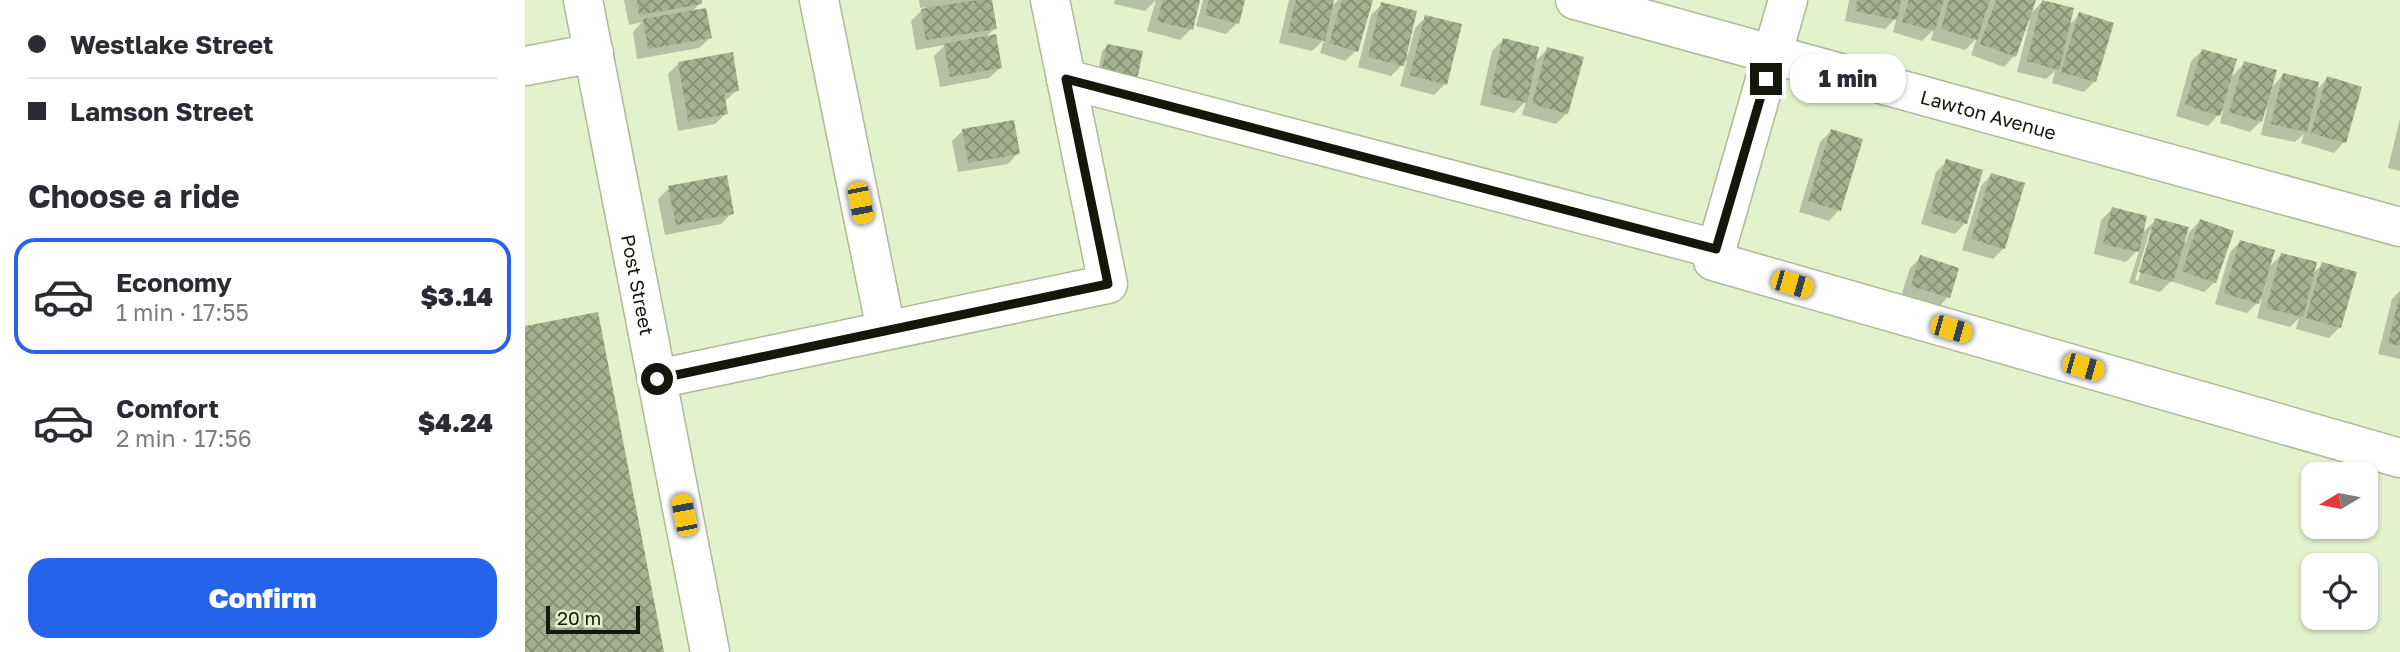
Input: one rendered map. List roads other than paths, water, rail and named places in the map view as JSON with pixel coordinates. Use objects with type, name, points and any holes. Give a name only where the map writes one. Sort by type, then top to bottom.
[{"type":"street","name":"Post Street","points":[[583,0],[710,652]]},
{"type":"street","points":[[819,0],[886,330]]},
{"type":"street","points":[[657,379],[1108,284],[1049,0]]},
{"type":"street","name":"Lawton Avenue","points":[[1575,0],[2400,227]]},
{"type":"street","points":[[1714,255],[1788,0]]},
{"type":"street","points":[[525,66],[594,53]]},
{"type":"street","points":[[1066,79],[1714,255],[2400,458]]}]
